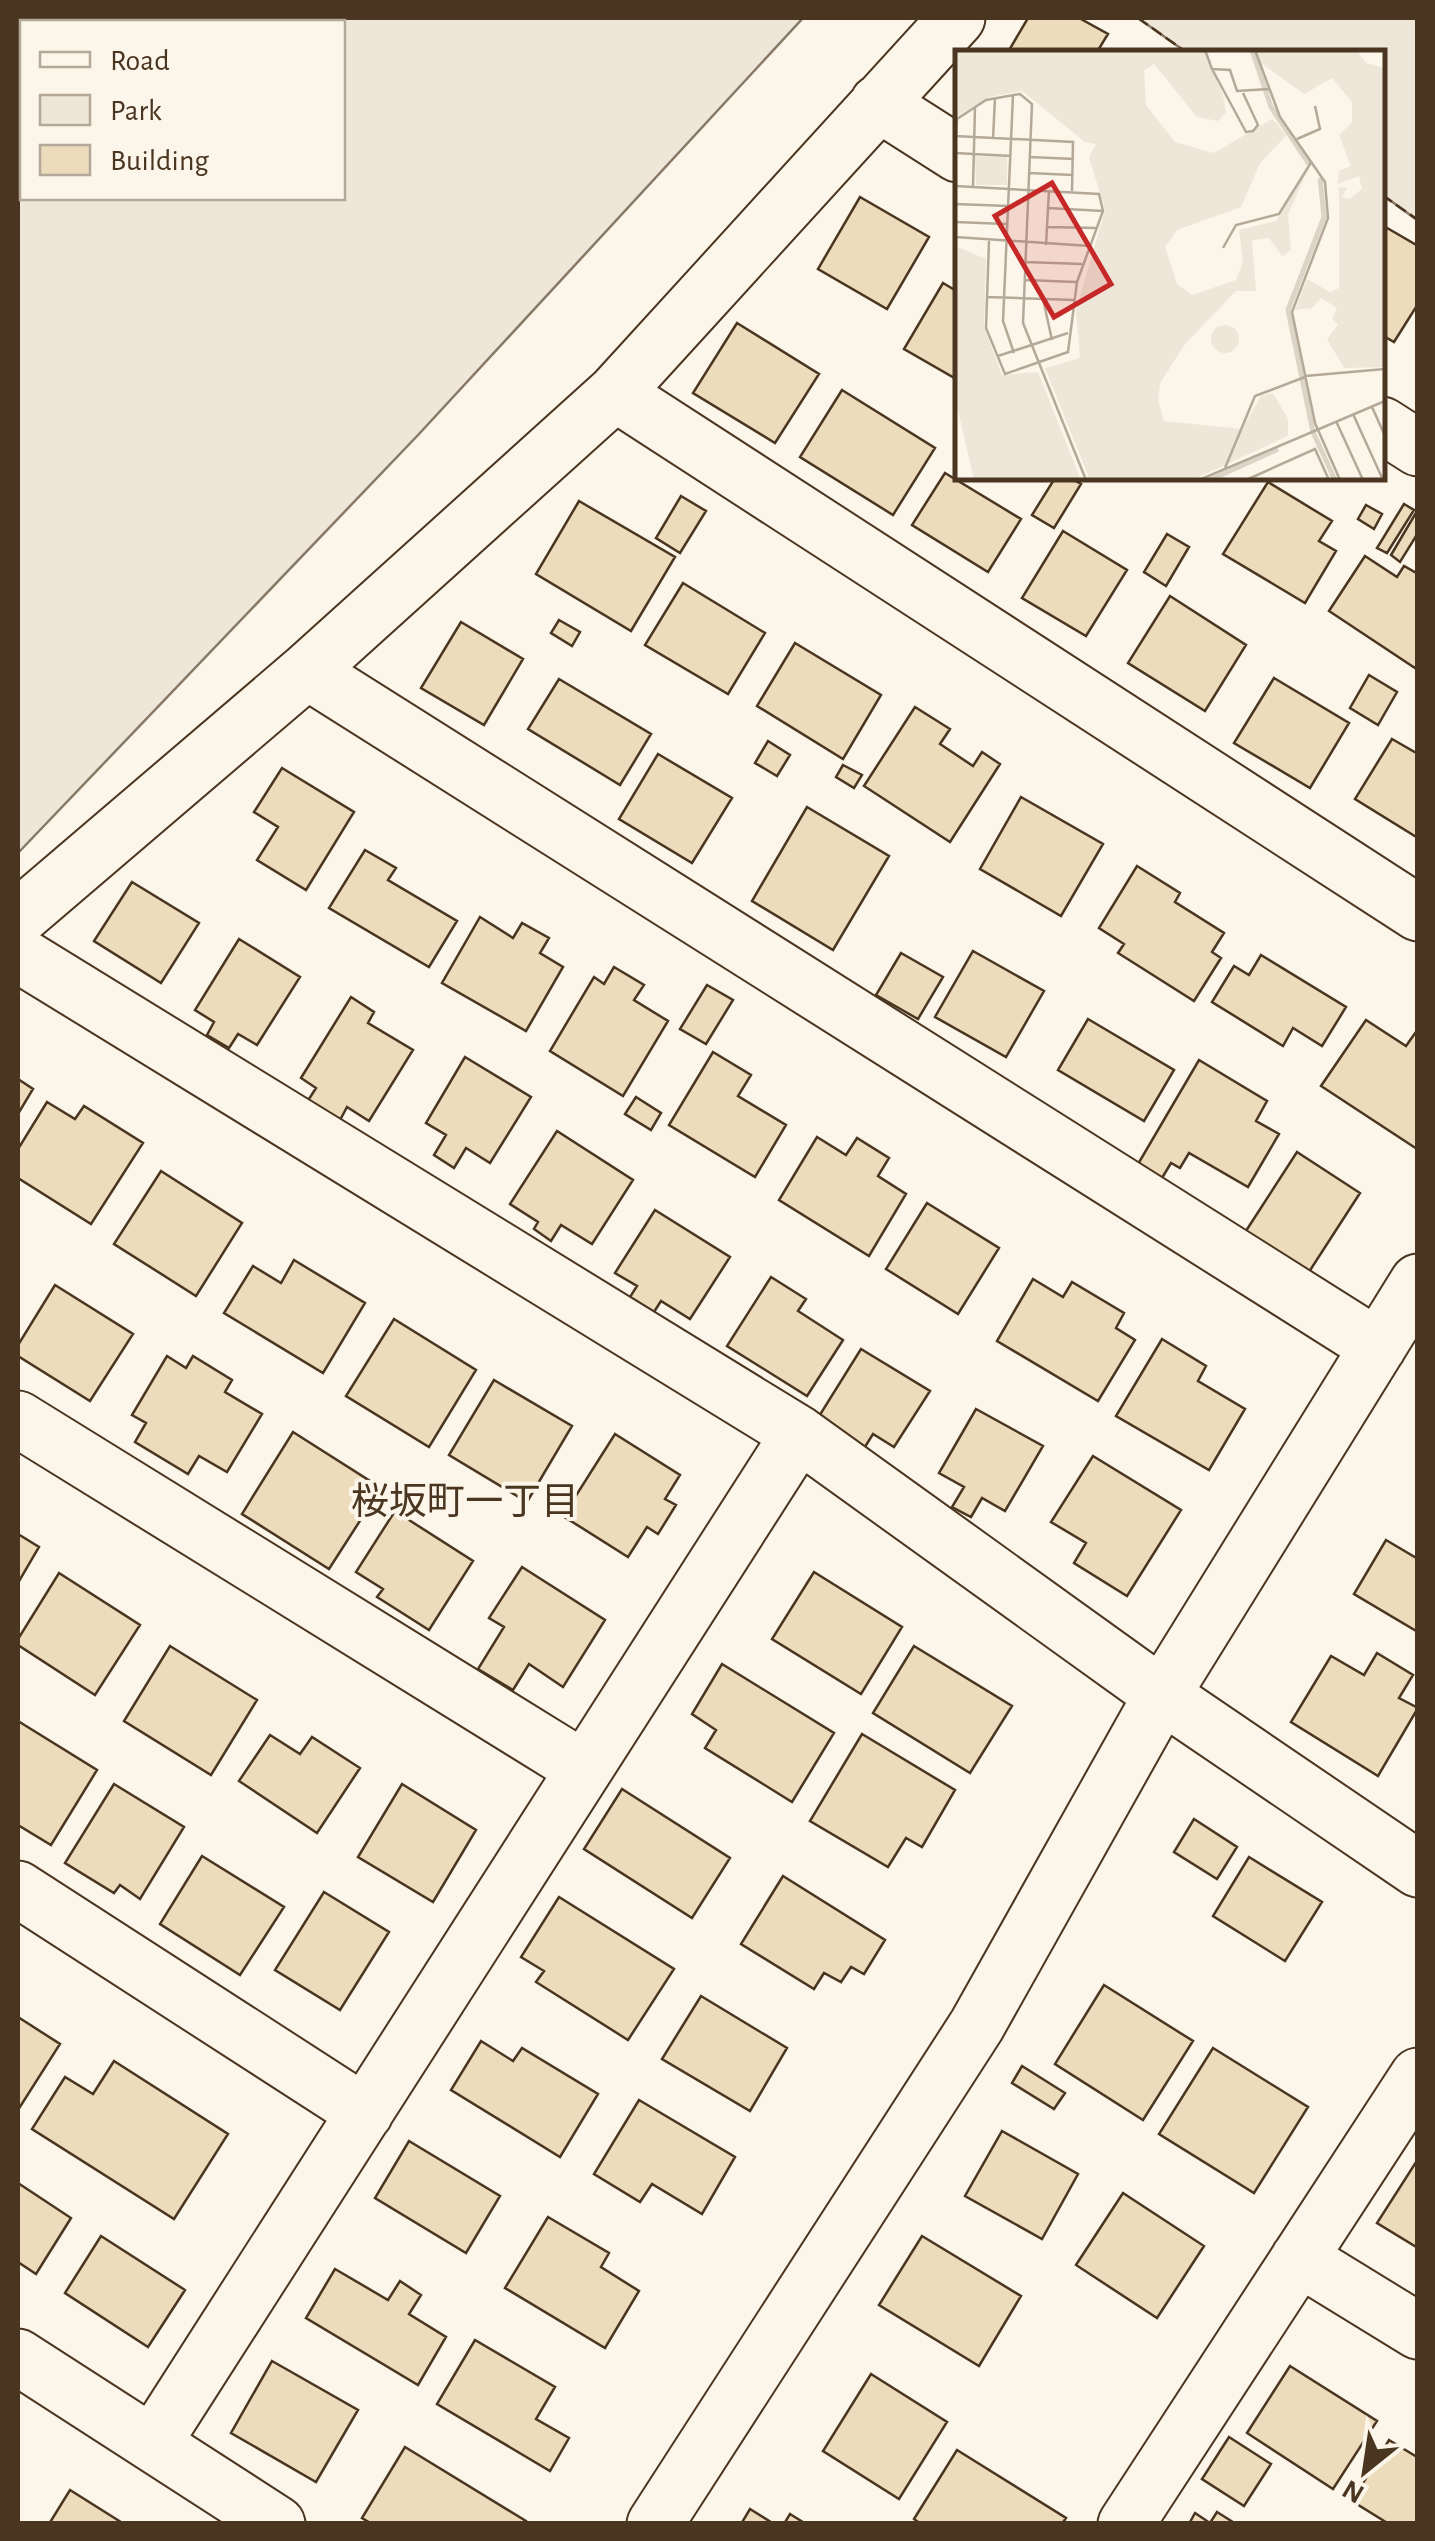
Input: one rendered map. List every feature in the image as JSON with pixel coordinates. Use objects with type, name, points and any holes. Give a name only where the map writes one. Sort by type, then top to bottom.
[{"type":"street","points":[[18,918],[307,671],[614,393],[958,18]]},
{"type":"street","points":[[878,103],[955,152]]},
{"type":"street","points":[[614,393],[1418,913]]},
{"type":"street","points":[[1385,427],[1418,448]]},
{"type":"street","points":[[307,671],[1378,1347]]},
{"type":"street","points":[[18,954],[798,1434],[1162,1695],[1418,1869]]},
{"type":"street","points":[[654,2524],[977,2025],[1162,1695],[1418,1282]]},
{"type":"street","points":[[18,1418],[584,1769]]},
{"type":"street","points":[[153,2443],[798,1434]]},
{"type":"street","points":[[18,1889],[364,2113]]},
{"type":"street","points":[[1126,2524],[1418,2076]]},
{"type":"street","points":[[1299,2258],[1418,2331]]},
{"type":"street","points":[[18,2357],[277,2524]]},
{"type":"green space","points":[[18,18],[803,18],[419,434],[18,853]]},
{"type":"green space","points":[[1138,18],[1417,18],[1417,220],[1385,196],[1385,50],[1183,50]]},
{"type":"building","points":[[1028,18],[1079,18],[1108,34],[1098,50],[1009,50]]},
{"type":"building","points":[[860,197],[929,237],[887,309],[818,269]]},
{"type":"building","points":[[1385,227],[1418,246],[1418,304],[1394,342],[1385,337]]},
{"type":"building","points":[[943,283],[955,290],[955,378],[904,349]]},
{"type":"building","points":[[737,323],[819,374],[775,443],[693,393]]},
{"type":"building","points":[[842,390],[935,448],[893,515],[800,457]]},
{"type":"building","points":[[945,473],[1021,519],[988,572],[912,525]]},
{"type":"building","points":[[1054,480],[1081,484],[1054,528],[1032,515]]},
{"type":"building","points":[[1268,482],[1332,521],[1319,541],[1336,551],[1305,603],[1223,554]]},
{"type":"building","points":[[681,496],[706,511],[680,553],[656,538]]},
{"type":"building","points":[[579,501],[675,557],[631,631],[536,574]]},
{"type":"building","points":[[1404,504],[1414,510],[1387,553],[1377,548]]},
{"type":"building","points":[[1366,505],[1382,514],[1374,529],[1358,519]]},
{"type":"building","points":[[1417,511],[1418,533],[1400,562],[1391,555]]},
{"type":"building","points":[[1063,531],[1127,570],[1086,636],[1022,598]]},
{"type":"building","points":[[1167,534],[1189,547],[1166,586],[1144,572]]},
{"type":"building","points":[[1365,556],[1397,577],[1404,566],[1418,574],[1415,668],[1329,611]]},
{"type":"building","points":[[683,583],[765,633],[728,694],[645,645]]},
{"type":"building","points":[[1170,596],[1246,645],[1205,711],[1128,663]]},
{"type":"building","points":[[559,620],[580,632],[572,646],[551,633]]},
{"type":"building","points":[[461,622],[523,659],[484,725],[421,688]]},
{"type":"building","points":[[795,643],[881,695],[843,759],[757,706]]},
{"type":"building","points":[[1369,675],[1397,692],[1378,725],[1350,708]]},
{"type":"building","points":[[1274,678],[1349,723],[1310,788],[1234,743]]},
{"type":"building","points":[[559,679],[651,734],[620,785],[528,729]]},
{"type":"building","points":[[915,707],[950,729],[940,744],[973,766],[982,752],[1000,764],[950,842],[864,786]]},
{"type":"building","points":[[1392,739],[1418,754],[1418,838],[1355,799]]},
{"type":"building","points":[[768,741],[790,755],[777,776],[755,763]]},
{"type":"building","points":[[658,754],[732,798],[692,863],[619,819]]},
{"type":"building","points":[[843,765],[862,775],[854,788],[836,777]]},
{"type":"building","points":[[282,768],[354,812],[306,890],[257,860],[278,827],[254,812]]},
{"type":"building","points":[[1021,797],[1103,844],[1061,916],[980,869]]},
{"type":"building","points":[[807,807],[889,856],[833,950],[752,901]]},
{"type":"building","points":[[365,850],[396,868],[388,880],[457,921],[429,967],[329,908]]},
{"type":"building","points":[[1137,866],[1180,893],[1175,902],[1224,933],[1212,952],[1221,958],[1194,1001],[1118,953],[1124,944],[1099,928]]},
{"type":"building","points":[[132,882],[199,923],[161,983],[94,941]]},
{"type":"building","points":[[480,917],[513,938],[522,923],[549,938],[540,953],[563,967],[526,1031],[442,983]]},
{"type":"building","points":[[239,939],[300,977],[257,1045],[238,1034],[229,1048],[207,1035],[214,1022],[195,1010]]},
{"type":"building","points":[[973,951],[1044,991],[1006,1057],[935,1017]]},
{"type":"building","points":[[901,953],[943,977],[918,1019],[876,995]]},
{"type":"building","points":[[1261,955],[1346,1007],[1322,1046],[1293,1028],[1283,1046],[1212,1002],[1234,966],[1249,975]]},
{"type":"building","points":[[614,967],[644,985],[634,1000],[668,1021],[623,1096],[550,1051],[594,977],[604,984]]},
{"type":"building","points":[[707,985],[733,1000],[706,1044],[680,1029]]},
{"type":"building","points":[[351,997],[374,1012],[368,1023],[413,1050],[369,1121],[347,1107],[339,1122],[307,1102],[316,1088],[301,1078]]},
{"type":"building","points":[[1088,1019],[1174,1070],[1144,1121],[1058,1070]]},
{"type":"building","points":[[1366,1020],[1406,1046],[1418,1029],[1417,1149],[1321,1086]]},
{"type":"building","points":[[713,1052],[751,1075],[738,1096],[786,1125],[755,1177],[669,1125]]},
{"type":"building","points":[[465,1057],[531,1097],[490,1163],[466,1148],[454,1168],[434,1155],[446,1135],[426,1123]]},
{"type":"building","points":[[1199,1060],[1267,1101],[1256,1121],[1279,1134],[1248,1187],[1189,1153],[1180,1168],[1171,1163],[1162,1178],[1138,1164]]},
{"type":"building","points":[[18,1079],[33,1089],[18,1114]]},
{"type":"building","points":[[636,1097],[661,1113],[651,1130],[625,1114]]},
{"type":"building","points":[[47,1102],[75,1119],[84,1106],[143,1143],[91,1224],[18,1178],[18,1149]]},
{"type":"building","points":[[557,1131],[633,1180],[592,1244],[561,1225],[551,1241],[534,1229],[538,1222],[510,1204]]},
{"type":"building","points":[[817,1137],[846,1155],[857,1138],[889,1158],[878,1176],[906,1194],[869,1256],[779,1200]]},
{"type":"building","points":[[1297,1152],[1360,1193],[1307,1275],[1244,1234]]},
{"type":"building","points":[[161,1171],[242,1223],[196,1296],[114,1244]]},
{"type":"building","points":[[927,1203],[999,1248],[958,1314],[886,1269]]},
{"type":"building","points":[[655,1210],[730,1257],[690,1319],[661,1301],[654,1312],[630,1297],[637,1286],[615,1273]]},
{"type":"building","points":[[294,1260],[365,1303],[323,1373],[224,1313],[253,1266],[281,1283]]},
{"type":"building","points":[[771,1277],[806,1299],[798,1311],[843,1340],[807,1396],[727,1346]]},
{"type":"building","points":[[1033,1279],[1063,1297],[1072,1282],[1124,1313],[1116,1328],[1135,1340],[1098,1401],[997,1341]]},
{"type":"building","points":[[55,1285],[133,1334],[90,1401],[18,1356],[18,1345]]},
{"type":"building","points":[[394,1319],[476,1370],[429,1447],[346,1396]]},
{"type":"building","points":[[1162,1339],[1206,1366],[1198,1381],[1245,1409],[1209,1470],[1116,1416]]},
{"type":"building","points":[[861,1349],[930,1391],[894,1447],[873,1434],[863,1450],[816,1421]]},
{"type":"building","points":[[167,1356],[186,1368],[193,1356],[232,1380],[225,1392],[262,1414],[227,1472],[199,1456],[188,1474],[135,1442],[146,1423],[132,1415]]},
{"type":"building","points":[[494,1380],[572,1426],[527,1502],[449,1455]]},
{"type":"building","points":[[976,1409],[1043,1446],[1005,1511],[982,1498],[971,1517],[952,1507],[964,1487],[939,1473]]},
{"type":"building","points":[[293,1432],[381,1488],[329,1569],[242,1514]]},
{"type":"building","points":[[615,1434],[680,1475],[665,1499],[676,1505],[658,1534],[647,1527],[628,1557],[563,1516]]},
{"type":"building","points":[[1093,1456],[1181,1510],[1127,1596],[1074,1563],[1086,1543],[1051,1522]]},
{"type":"building","points":[[395,1511],[473,1561],[429,1630],[377,1597],[383,1589],[356,1572]]},
{"type":"building","points":[[18,1534],[39,1547],[18,1583]]},
{"type":"building","points":[[1386,1540],[1418,1559],[1418,1632],[1354,1594]]},
{"type":"building","points":[[522,1567],[605,1620],[563,1687],[529,1664],[513,1690],[478,1669],[504,1627],[489,1618]]},
{"type":"building","points":[[814,1572],[902,1627],[861,1694],[772,1639]]},
{"type":"building","points":[[59,1573],[140,1625],[95,1695],[18,1645]]},
{"type":"building","points":[[170,1646],[257,1700],[211,1775],[124,1721]]},
{"type":"building","points":[[914,1646],[1012,1706],[970,1773],[873,1713]]},
{"type":"building","points":[[1377,1653],[1413,1675],[1399,1698],[1418,1708],[1378,1776],[1291,1722],[1331,1656],[1364,1675]]},
{"type":"building","points":[[722,1664],[834,1733],[792,1802],[705,1748],[716,1730],[692,1714]]},
{"type":"building","points":[[18,1721],[97,1770],[51,1845],[18,1825]]},
{"type":"building","points":[[862,1734],[955,1790],[922,1847],[906,1838],[888,1867],[810,1821]]},
{"type":"building","points":[[270,1735],[300,1754],[312,1737],[360,1768],[317,1833],[239,1781]]},
{"type":"building","points":[[114,1784],[184,1827],[140,1899],[120,1885],[114,1893],[65,1863]]},
{"type":"building","points":[[402,1784],[476,1830],[433,1902],[358,1857]]},
{"type":"building","points":[[622,1789],[730,1858],[692,1918],[584,1849]]},
{"type":"building","points":[[1194,1819],[1237,1847],[1217,1879],[1174,1852]]},
{"type":"building","points":[[202,1856],[284,1907],[240,1975],[160,1924]]},
{"type":"building","points":[[1249,1857],[1322,1902],[1285,1961],[1213,1916]]},
{"type":"building","points":[[783,1876],[885,1940],[864,1974],[851,1967],[841,1982],[824,1973],[814,1989],[741,1944]]},
{"type":"building","points":[[324,1892],[389,1932],[340,2010],[275,1970]]},
{"type":"building","points":[[559,1897],[674,1969],[628,2040],[536,1982],[544,1971],[521,1957]]},
{"type":"building","points":[[1104,1985],[1193,2041],[1143,2120],[1055,2064]]},
{"type":"building","points":[[701,1996],[787,2048],[750,2111],[662,2059]]},
{"type":"building","points":[[18,2017],[60,2044],[18,2110]]},
{"type":"building","points":[[481,2041],[513,2061],[522,2048],[598,2094],[560,2157],[451,2090]]},
{"type":"building","points":[[1213,2048],[1308,2107],[1254,2193],[1159,2134]]},
{"type":"building","points":[[114,2061],[228,2134],[174,2219],[32,2129],[65,2077],[93,2094]]},
{"type":"building","points":[[1022,2066],[1065,2093],[1054,2109],[1012,2083]]},
{"type":"building","points":[[639,2100],[735,2157],[702,2214],[652,2184],[640,2202],[594,2174]]},
{"type":"building","points":[[1002,2131],[1078,2174],[1042,2239],[965,2196]]},
{"type":"building","points":[[409,2141],[500,2196],[466,2253],[375,2198]]},
{"type":"building","points":[[1418,2159],[1418,2248],[1377,2223]]},
{"type":"building","points":[[18,2183],[71,2218],[36,2274],[18,2262]]},
{"type":"building","points":[[1123,2193],[1204,2246],[1157,2318],[1076,2265]]},
{"type":"building","points":[[548,2217],[609,2253],[601,2267],[639,2291],[605,2348],[505,2288]]},
{"type":"building","points":[[101,2236],[185,2290],[148,2347],[65,2293]]},
{"type":"building","points":[[922,2236],[1021,2296],[979,2366],[879,2305]]},
{"type":"building","points":[[335,2269],[388,2300],[400,2281],[421,2295],[409,2314],[446,2337],[418,2385],[306,2318]]},
{"type":"building","points":[[475,2340],[555,2387],[536,2419],[569,2438],[550,2471],[437,2404]]},
{"type":"building","points":[[272,2361],[358,2410],[316,2482],[231,2433]]},
{"type":"building","points":[[1290,2366],[1377,2421],[1333,2489],[1247,2433]]},
{"type":"building","points":[[871,2374],[947,2422],[899,2499],[823,2451]]},
{"type":"building","points":[[1229,2437],[1271,2464],[1244,2506],[1202,2479]]},
{"type":"building","points":[[1389,2440],[1418,2455],[1418,2524],[1389,2524],[1352,2501]]},
{"type":"building","points":[[405,2447],[526,2521],[525,2524],[372,2524],[362,2518]]},
{"type":"building","points":[[957,2450],[1066,2518],[1062,2524],[921,2524],[914,2519]]},
{"type":"building","points":[[70,2490],[124,2524],[49,2524]]},
{"type":"building","points":[[750,2509],[774,2524],[741,2524]]},
{"type":"building","points":[[1217,2512],[1236,2524],[1189,2524],[1195,2513],[1210,2523]]},
{"type":"building","points":[[790,2514],[806,2524],[784,2524]]},
{"type":"fence","points":[[1138,18],[1183,50]]},
{"type":"fence","points":[[1385,197],[1418,220]]},
{"type":"district","name":"桜坂町一丁目","points":[[465,1503]]}]
